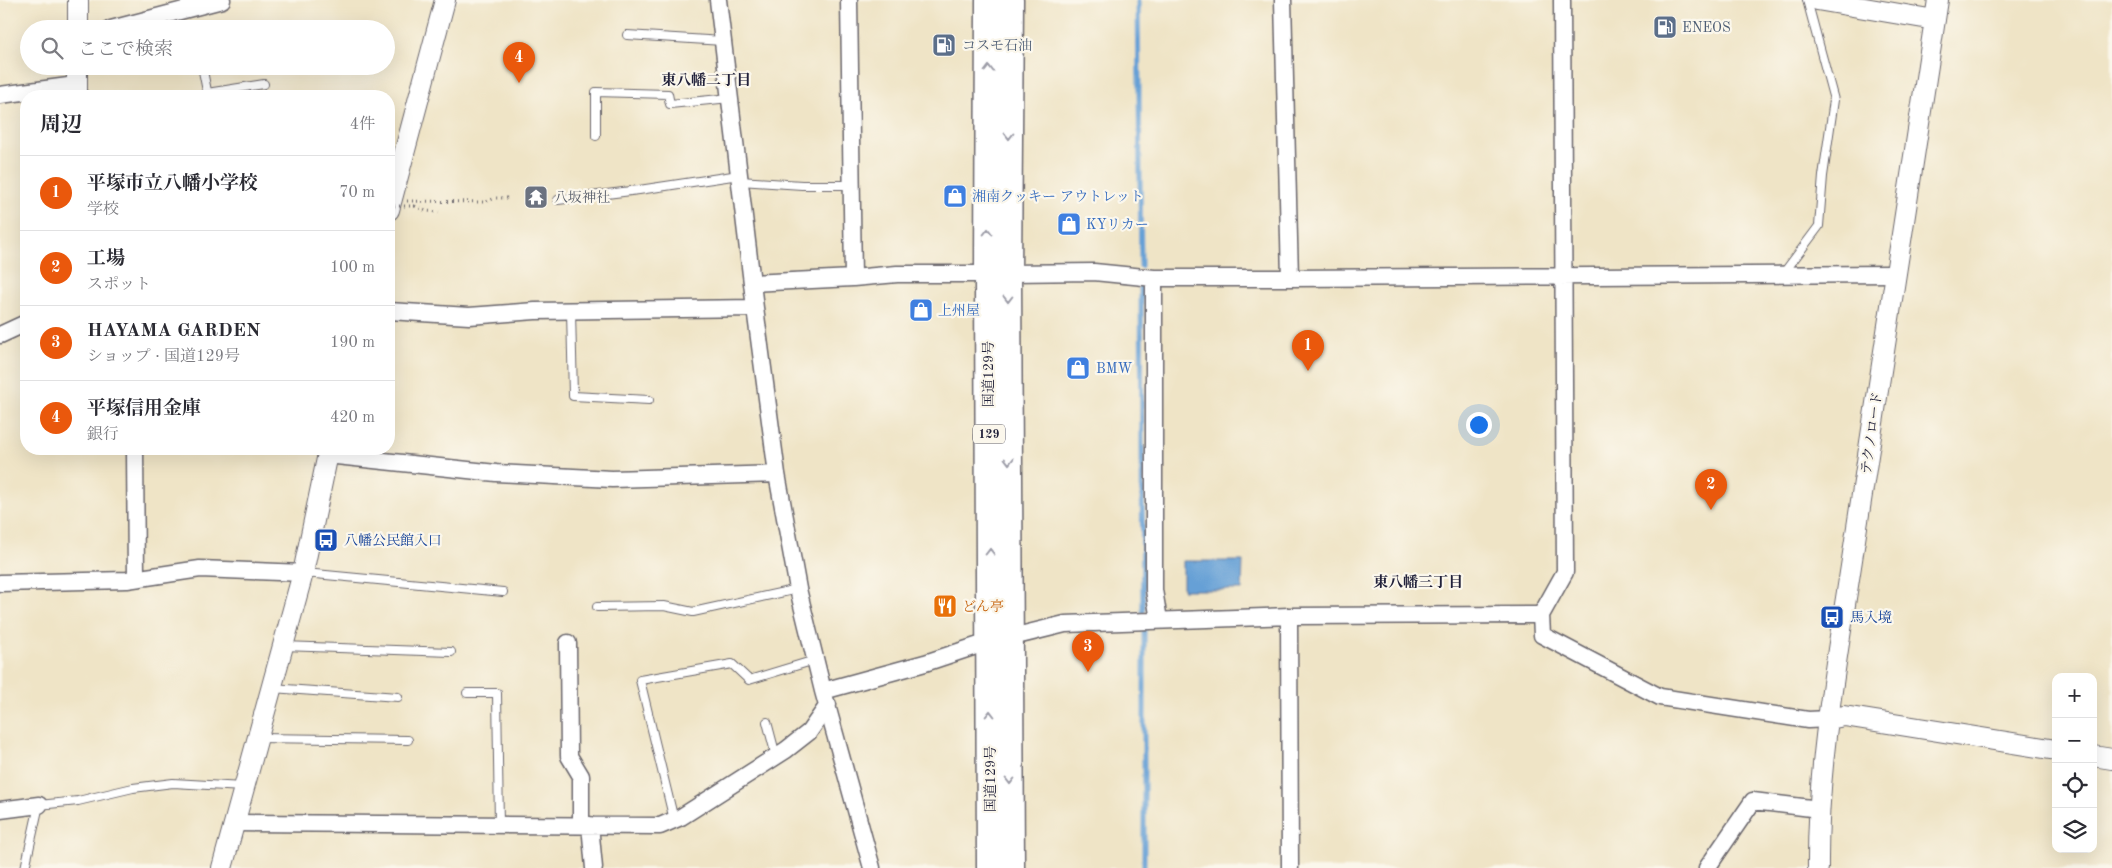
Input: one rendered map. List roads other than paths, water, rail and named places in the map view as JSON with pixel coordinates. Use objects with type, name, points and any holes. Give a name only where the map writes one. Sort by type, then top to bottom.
[{"type":"highway","name":"国道129号","points":[[989,0],[998,274],[1000,639],[1011,868]]},
{"type":"highway","name":"国道129号","points":[[998,274],[1010,0]]},
{"type":"highway","name":"国道129号","points":[[990,868],[1000,639]]},
{"type":"street","points":[[78,0],[78,20]]},
{"type":"street","points":[[145,20],[222,0]]},
{"type":"street","points":[[395,192],[445,0]]},
{"type":"street","points":[[718,0],[754,308],[777,474],[798,589],[815,660],[872,868]]},
{"type":"street","points":[[850,0],[854,278]]},
{"type":"street","points":[[1283,0],[1290,278]]},
{"type":"street","points":[[1562,0],[1565,277],[1565,572],[1541,615],[1542,635],[1660,697],[1808,720],[1844,716],[2052,749]]},
{"type":"street","points":[[1817,0],[1935,20]]},
{"type":"street","name":"テクノロード","points":[[1818,868],[1819,810],[1829,718],[1894,274],[1938,0]]},
{"type":"street","points":[[29,90],[76,82]]},
{"type":"street","points":[[0,95],[20,92]]},
{"type":"street","points":[[752,283],[897,274],[1094,272],[1154,278],[1894,274]]},
{"type":"street","points":[[1154,278],[1154,590],[1159,620]]},
{"type":"street","points":[[395,310],[470,316],[572,311],[754,308]]},
{"type":"street","points":[[0,335],[20,326]]},
{"type":"street","points":[[135,455],[136,578]]},
{"type":"street","points":[[222,868],[246,787],[303,573],[327,455]]},
{"type":"street","points":[[352,455],[496,473],[612,479],[777,474]]},
{"type":"street","points":[[0,584],[136,578],[200,569],[303,573]]},
{"type":"street","points":[[236,823],[660,826],[674,820],[776,756],[809,732],[825,698],[1000,639],[1065,624],[1289,616],[1541,615]]},
{"type":"street","points":[[1289,616],[1290,868]]},
{"type":"street","points":[[568,643],[569,756],[581,776],[586,825],[594,868]]},
{"type":"street","points":[[2097,757],[2112,759]]},
{"type":"street","points":[[1707,868],[1753,801],[1819,810]]},
{"type":"street","points":[[0,810],[39,805]]},
{"type":"lane","points":[[1783,275],[1819,226],[1823,176],[1834,100],[1807,0]]},
{"type":"lane","points":[[627,35],[724,41]]},
{"type":"lane","points":[[204,75],[206,90]]},
{"type":"lane","points":[[233,90],[264,84]]},
{"type":"lane","points":[[596,136],[596,92],[668,94],[670,104],[730,98]]},
{"type":"lane","points":[[558,200],[740,178],[802,185],[853,185]]},
{"type":"lane","points":[[572,311],[573,396],[649,400]]},
{"type":"lane","points":[[303,573],[503,592]]},
{"type":"lane","points":[[598,607],[664,606],[693,612],[798,589]]},
{"type":"lane","points":[[283,646],[451,652]]},
{"type":"lane","points":[[674,820],[640,680],[732,664],[750,680],[815,660]]},
{"type":"lane","points":[[272,688],[398,697]]},
{"type":"lane","points":[[467,693],[497,693],[499,825]]},
{"type":"lane","points":[[767,722],[776,756]]},
{"type":"lane","points":[[258,738],[408,740]]},
{"type":"lane","points":[[26,868],[39,805],[78,801],[133,788],[173,783],[246,787]]},
{"type":"water","points":[[1183,561],[1243,561],[1242,590],[1183,590]]},
{"type":"waterway","points":[[1138,1],[1141,266]]},
{"type":"waterway","points":[[1141,288],[1143,611]]},
{"type":"waterway","points":[[1144,629],[1144,868]]},
{"type":"place","name":"ENEOS","points":[[1665,27]]},
{"type":"place","name":"コスモ石油","points":[[944,45]]},
{"type":"place","name":"平塚信用金庫","points":[[519,83]]},
{"type":"place","name":"湘南クッキー アウトレット","points":[[955,196]]},
{"type":"place","name":"八坂神社","points":[[536,197]]},
{"type":"place","name":"KYリカー","points":[[1069,224]]},
{"type":"place","name":"上州屋","points":[[921,310]]},
{"type":"place","name":"BMW","points":[[1078,368]]},
{"type":"place","name":"平塚市立八幡小学校","points":[[1308,371]]},
{"type":"place","name":"工場","points":[[1711,510]]},
{"type":"place","name":"八幡公民館入口","points":[[326,540]]},
{"type":"place","name":"どん亭","points":[[945,606]]},
{"type":"place","name":"馬入境","points":[[1832,617]]},
{"type":"place","name":"HAYAMA GARDEN","points":[[1088,672]]},
{"type":"district","name":"東八幡二丁目","points":[[706,80]]},
{"type":"district","name":"東八幡三丁目","points":[[1418,582]]}]
